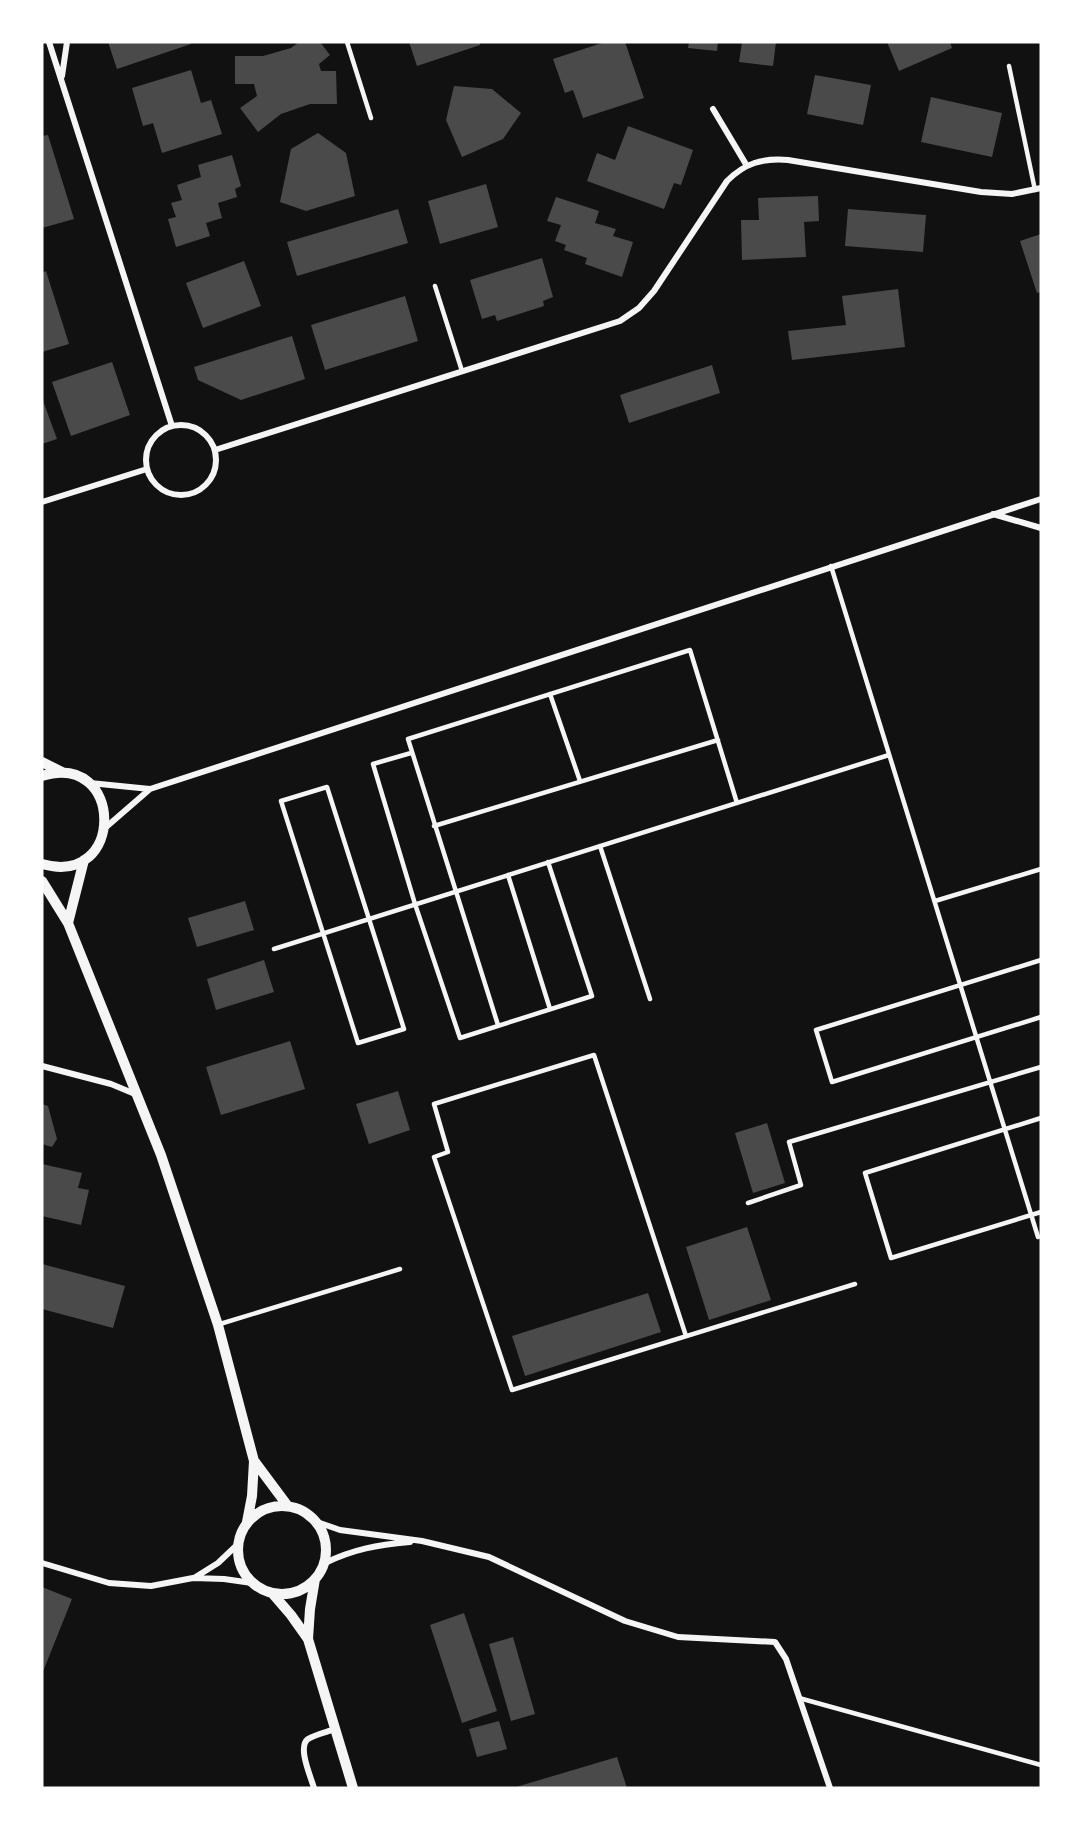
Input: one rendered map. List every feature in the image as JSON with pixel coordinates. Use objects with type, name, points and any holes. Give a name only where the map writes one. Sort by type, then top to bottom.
[{"type":"street","points":[[49,42],[172,426]]},
{"type":"street","points":[[62,79],[67,42]]},
{"type":"street","points":[[713,109],[747,166]]},
{"type":"street","points":[[215,450],[606,327],[634,312],[654,291],[727,182],[747,166],[764,159],[788,160],[981,192],[1012,194],[1038,189]]},
{"type":"street","points":[[172,426],[194,427],[203,432],[215,450],[214,472],[208,482],[190,494],[179,495],[159,487],[151,479],[147,469],[148,447],[162,430],[172,426]]},
{"type":"street","points":[[42,502],[147,469]]},
{"type":"street","points":[[105,828],[150,789],[1041,499]]},
{"type":"street","points":[[993,514],[1041,528]]},
{"type":"street","points":[[42,762],[64,773],[78,776],[89,783],[104,804],[106,816],[102,841],[84,860],[70,866],[54,867],[42,864]]},
{"type":"street","points":[[42,776],[64,773]]},
{"type":"street","points":[[89,783],[150,789]]},
{"type":"street","points":[[68,923],[84,860]]},
{"type":"street","points":[[42,881],[68,923],[161,1155],[218,1325],[254,1461],[252,1496],[247,1522],[238,1544],[238,1558],[243,1572],[252,1583]]},
{"type":"street","points":[[42,1066],[111,1084],[135,1094]]},
{"type":"street","points":[[254,1461],[287,1505]]},
{"type":"street","points":[[247,1522],[265,1509],[287,1505],[298,1508],[317,1522],[340,1530],[422,1541],[489,1557],[625,1621],[678,1637],[775,1642],[786,1659],[831,1788]]},
{"type":"street","points":[[42,1563],[109,1583],[151,1586],[193,1578],[224,1579],[252,1583],[272,1593],[284,1594],[306,1587],[315,1579],[325,1563],[327,1549],[324,1534],[317,1522]]},
{"type":"street","points":[[325,1563],[346,1553],[371,1546],[422,1541]]},
{"type":"street","points":[[193,1578],[218,1563],[238,1544]]},
{"type":"street","points":[[308,1640],[315,1579]]},
{"type":"street","points":[[272,1593],[308,1640],[353,1788]]},
{"type":"street","points":[[315,1788],[303,1752],[303,1744],[308,1739],[335,1730]]},
{"type":"lane","points":[[347,42],[370,118]]},
{"type":"lane","points":[[1009,66],[1038,189]]},
{"type":"lane","points":[[435,286],[462,371]]},
{"type":"lane","points":[[831,566],[1038,1236]]},
{"type":"lane","points":[[498,1025],[408,739],[690,650],[737,803]]},
{"type":"lane","points":[[550,694],[580,782]]},
{"type":"lane","points":[[434,826],[718,740]]},
{"type":"lane","points":[[411,753],[373,764],[415,904],[460,1038],[592,996],[548,862]]},
{"type":"lane","points":[[274,949],[890,755]]},
{"type":"lane","points":[[327,787],[404,1029],[357,1043],[322,933],[281,801],[327,787]]},
{"type":"lane","points":[[600,846],[650,999]]},
{"type":"lane","points":[[934,901],[1041,869]]},
{"type":"lane","points":[[508,875],[550,1009]]},
{"type":"lane","points":[[1041,960],[816,1030],[832,1082],[1041,1017]]},
{"type":"lane","points":[[686,1336],[594,1055],[434,1104],[448,1152],[434,1157],[512,1390],[855,1284]]},
{"type":"lane","points":[[748,1203],[801,1185],[789,1142],[1041,1067]]},
{"type":"lane","points":[[1041,1118],[865,1173],[891,1258],[1041,1212]]},
{"type":"lane","points":[[218,1325],[400,1269]]},
{"type":"lane","points":[[799,1698],[1041,1765]]},
{"type":"building","points":[[108,42],[190,42],[191,44],[117,69]]},
{"type":"building","points":[[299,42],[320,42],[330,55],[319,64],[321,71],[336,71],[337,104],[310,104],[281,114],[258,132],[240,108],[257,96],[254,84],[235,84],[235,56],[263,56],[291,48]]},
{"type":"building","points":[[409,42],[480,42],[480,45],[417,66]]},
{"type":"building","points":[[605,42],[625,42],[644,98],[583,118],[573,90],[565,93],[553,59]]},
{"type":"building","points":[[689,42],[718,42],[717,51],[688,48]]},
{"type":"building","points":[[742,42],[776,42],[773,66],[739,62]]},
{"type":"building","points":[[887,42],[950,42],[952,48],[899,71]]},
{"type":"building","points":[[191,70],[201,103],[211,100],[222,134],[162,153],[153,123],[143,126],[132,88]]},
{"type":"building","points":[[815,75],[871,85],[863,125],[807,114]]},
{"type":"building","points":[[454,86],[492,89],[521,113],[503,139],[462,157],[446,120]]},
{"type":"building","points":[[931,97],[1002,113],[992,157],[921,142]]},
{"type":"building","points":[[628,126],[693,150],[681,185],[674,183],[664,209],[587,181],[597,153],[615,160]]},
{"type":"building","points":[[318,133],[346,153],[355,196],[306,211],[280,202],[291,149]]},
{"type":"building","points":[[48,135],[74,219],[42,228],[42,136]]},
{"type":"building","points":[[232,155],[241,186],[235,189],[237,197],[218,203],[222,218],[206,223],[210,236],[176,247],[168,219],[176,217],[171,203],[182,200],[177,185],[201,177],[198,165]]},
{"type":"building","points":[[486,184],[498,227],[440,244],[428,201]]},
{"type":"building","points":[[818,196],[819,221],[804,222],[806,257],[742,260],[741,220],[759,220],[758,198]]},
{"type":"building","points":[[556,197],[599,211],[595,223],[616,229],[613,236],[633,242],[622,277],[585,264],[587,258],[564,250],[566,245],[555,241],[561,225],[547,221]]},
{"type":"building","points":[[398,209],[408,243],[297,276],[287,242]]},
{"type":"building","points":[[848,209],[926,215],[923,252],[845,246]]},
{"type":"building","points":[[1041,234],[1041,292],[1037,293],[1020,241]]},
{"type":"building","points":[[542,258],[553,297],[543,301],[544,306],[497,321],[495,315],[482,319],[470,280]]},
{"type":"building","points":[[244,261],[261,306],[203,328],[186,283]]},
{"type":"building","points":[[46,271],[69,344],[42,352],[42,273]]},
{"type":"building","points":[[898,289],[905,347],[792,360],[788,331],[846,325],[842,296]]},
{"type":"building","points":[[405,296],[418,341],[325,370],[311,325]]},
{"type":"building","points":[[292,336],[305,379],[241,400],[198,380],[194,367]]},
{"type":"building","points":[[112,362],[130,415],[71,436],[52,382]]},
{"type":"building","points":[[712,365],[720,393],[629,423],[620,395]]},
{"type":"building","points":[[42,398],[57,439],[42,444]]},
{"type":"building","points":[[245,901],[254,930],[197,947],[188,918]]},
{"type":"building","points":[[264,960],[274,992],[216,1010],[207,979]]},
{"type":"building","points":[[290,1041],[305,1089],[221,1115],[206,1067]]},
{"type":"building","points":[[398,1091],[410,1130],[369,1144],[356,1104]]},
{"type":"building","points":[[42,1104],[48,1106],[57,1139],[52,1147],[42,1144]]},
{"type":"building","points":[[767,1123],[785,1183],[753,1193],[735,1133]]},
{"type":"building","points":[[42,1164],[82,1173],[78,1188],[89,1190],[81,1225],[42,1216]]},
{"type":"building","points":[[747,1227],[771,1300],[709,1320],[686,1247]]},
{"type":"building","points":[[42,1264],[125,1286],[113,1328],[42,1309]]},
{"type":"building","points":[[648,1293],[661,1332],[525,1376],[512,1336]]},
{"type":"building","points":[[42,1587],[72,1599],[42,1674]]},
{"type":"building","points":[[464,1613],[497,1711],[462,1723],[430,1625]]},
{"type":"building","points":[[513,1637],[535,1714],[511,1721],[489,1644]]},
{"type":"building","points":[[499,1721],[507,1749],[477,1757],[469,1729]]},
{"type":"building","points":[[617,1757],[627,1788],[516,1788],[516,1787]]}]
